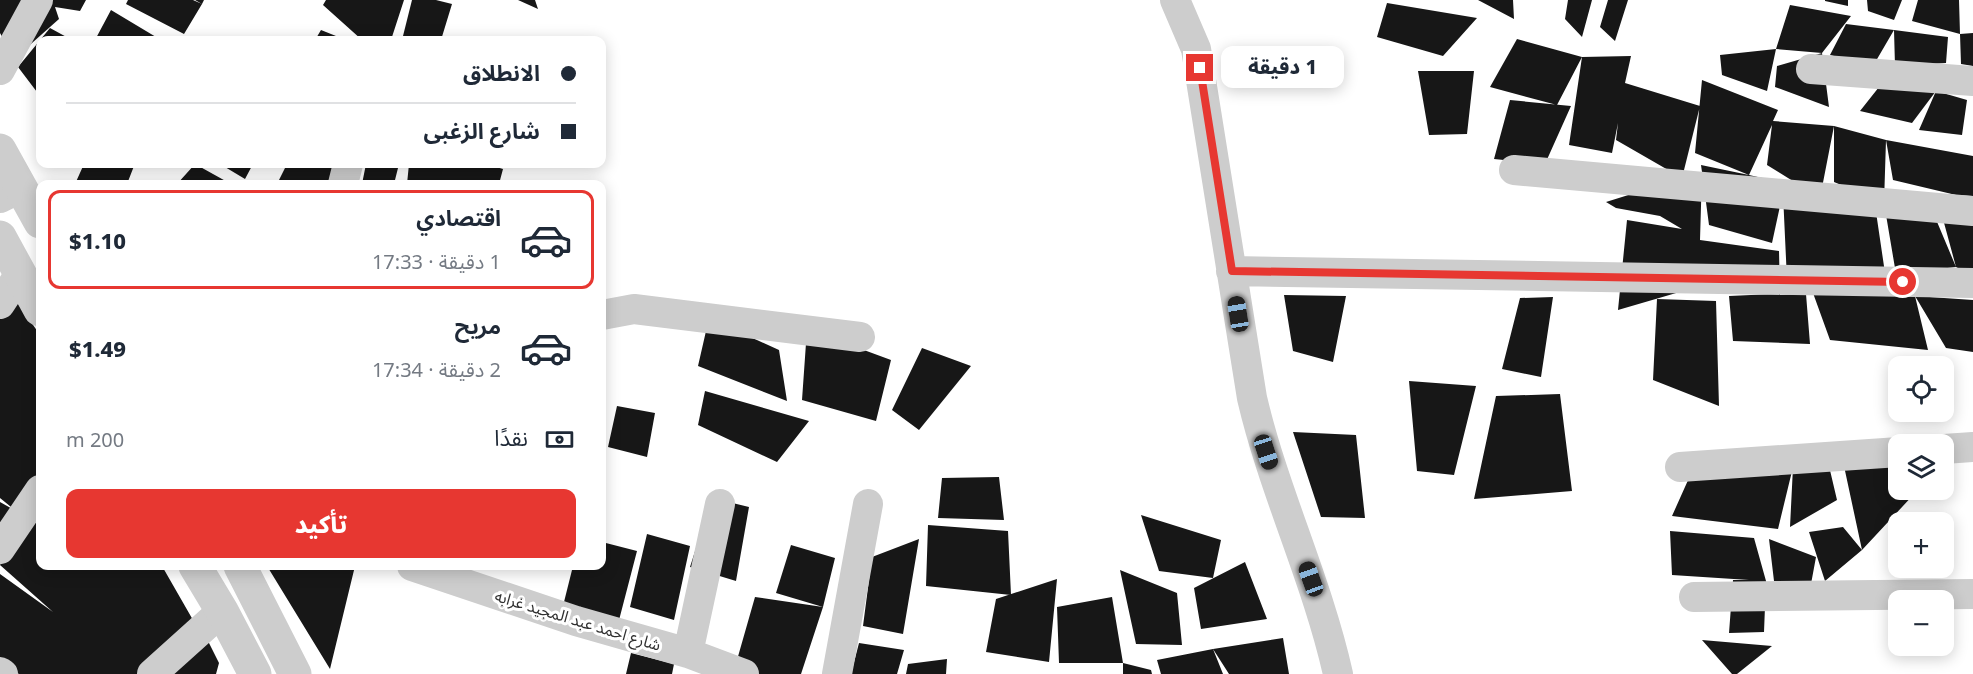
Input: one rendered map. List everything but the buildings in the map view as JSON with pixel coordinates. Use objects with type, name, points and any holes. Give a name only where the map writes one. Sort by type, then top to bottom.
[{"type":"street","points":[[0,70],[38,0]]},
{"type":"street","points":[[1175,0],[1196,49],[1252,398],[1261,435],[1311,579],[1338,674]]},
{"type":"street","points":[[1811,69],[1973,81]]},
{"type":"street","points":[[0,150],[10,193],[36,218]]},
{"type":"street","points":[[1514,170],[1973,211]]},
{"type":"street","points":[[0,237],[36,303]]},
{"type":"street","points":[[1232,271],[1973,283]]},
{"type":"street","points":[[0,304],[19,275]]},
{"type":"street","points":[[606,314],[634,309],[860,336]]},
{"type":"street","points":[[1954,448],[1973,447]]},
{"type":"street","points":[[1680,467],[1888,453]]},
{"type":"street","points":[[0,549],[36,496]]},
{"type":"street","points":[[688,653],[720,504]]},
{"type":"street","points":[[837,674],[868,504]]},
{"type":"street","points":[[197,570],[255,674]]},
{"type":"street","points":[[242,570],[296,674]]},
{"type":"street","name":"شارع احمد عبد المجيد غرابه","points":[[436,570],[467,575],[576,621],[688,653],[744,674]]},
{"type":"street","points":[[1694,597],[1973,594]]},
{"type":"street","points":[[152,674],[222,611]]},
{"type":"route","points":[[1200,68],[1232,271],[1903,282]]}]
